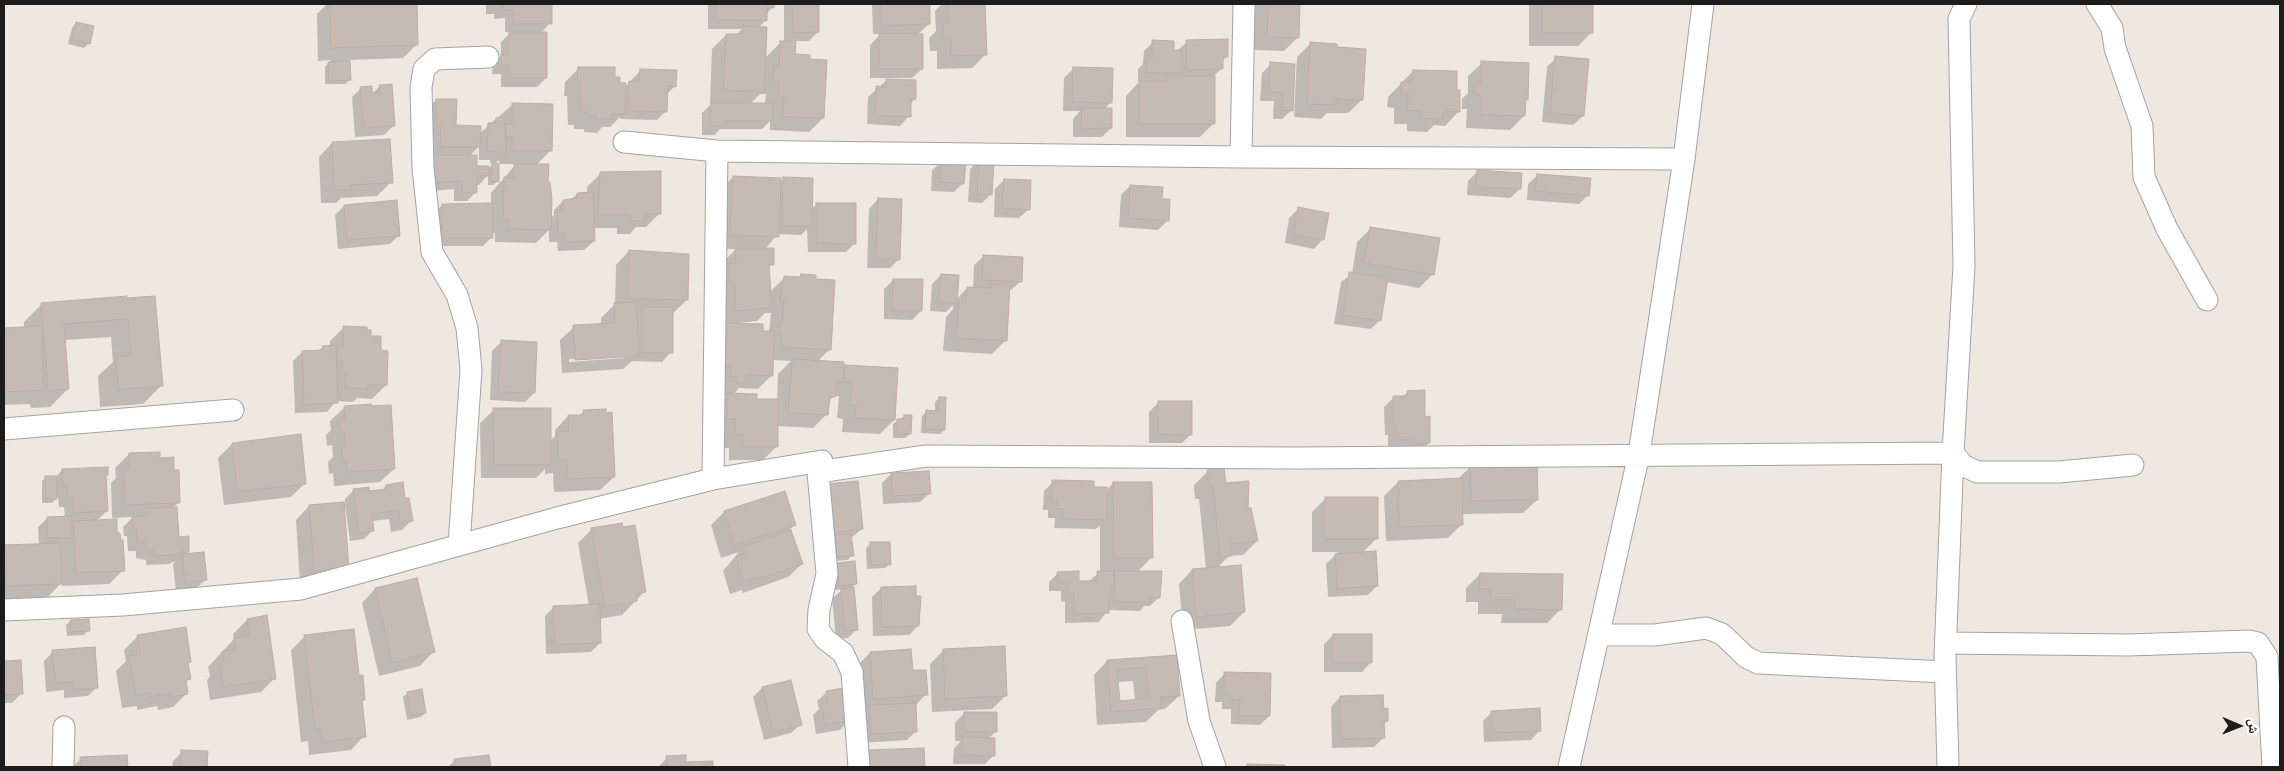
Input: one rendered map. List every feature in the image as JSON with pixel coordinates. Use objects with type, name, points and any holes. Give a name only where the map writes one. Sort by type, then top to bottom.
[{"type":"street","points":[[1241,158],[1244,4]]},
{"type":"street","points":[[1569,767],[1639,454],[1684,159],[1702,4]]},
{"type":"street","points":[[1948,767],[1945,672],[1953,454],[1964,266],[1959,19],[1966,4]]},
{"type":"street","points":[[2097,4],[2103,9],[2112,28],[2115,48],[2142,126],[2144,177],[2167,229],[2206,300]]},
{"type":"street","points":[[459,545],[471,370],[467,328],[457,295],[432,252],[423,168],[421,87],[424,69],[435,59],[488,57]]},
{"type":"street","points":[[624,142],[717,151],[1241,158],[1684,159]]},
{"type":"street","points":[[713,479],[717,151]]},
{"type":"street","points":[[4,429],[233,410]]},
{"type":"street","points":[[818,472],[926,456],[1298,458],[1639,454],[1953,454],[1963,465],[1978,472],[2059,472],[2133,465]]},
{"type":"street","points":[[4,610],[123,605],[302,589],[459,545],[713,479],[822,460],[818,472],[827,574],[819,610],[818,628],[826,639],[843,653],[852,672],[860,767]]},
{"type":"street","points":[[1182,621],[1199,721],[1215,767]]},
{"type":"street","points":[[1600,635],[1655,635],[1706,628],[1722,634],[1746,657],[1758,663],[1945,672]]},
{"type":"street","points":[[1946,643],[2128,645],[2258,642],[2267,657],[2273,767]]},
{"type":"street","points":[[63,767],[64,727]]},
{"type":"building","points":[[330,4],[417,4],[418,45],[331,48]]},
{"type":"building","points":[[494,4],[552,4],[552,24],[513,24],[514,10],[502,10],[503,6]]},
{"type":"building","points":[[717,4],[774,4],[774,8],[767,7],[767,21],[717,20]]},
{"type":"building","points":[[792,4],[819,4],[819,32],[793,33]]},
{"type":"building","points":[[881,4],[930,4],[930,24],[881,26]]},
{"type":"building","points":[[949,4],[985,4],[987,55],[951,56],[950,38],[943,38],[942,23],[949,22]]},
{"type":"building","points":[[1268,4],[1300,4],[1299,38],[1267,37]]},
{"type":"building","points":[[1542,4],[1593,4],[1593,33],[1542,33]]},
{"type":"building","points":[[76,22],[94,26],[90,44],[72,40]]},
{"type":"building","points":[[743,26],[767,27],[764,92],[723,90],[726,34],[743,34]]},
{"type":"building","points":[[509,32],[547,32],[547,78],[509,78],[509,66],[501,66],[501,54],[509,54]]},
{"type":"building","points":[[879,34],[923,34],[923,69],[879,69]]},
{"type":"building","points":[[1228,39],[1228,57],[1223,57],[1223,69],[1187,70],[1186,40]]},
{"type":"building","points":[[1152,40],[1174,41],[1174,50],[1182,50],[1182,73],[1146,73],[1147,59],[1152,59]]},
{"type":"building","points":[[780,41],[796,41],[795,54],[810,55],[810,59],[827,60],[824,118],[783,117],[784,96],[778,96],[779,81],[773,81],[774,65],[779,65]]},
{"type":"building","points":[[1310,42],[1337,44],[1337,47],[1366,49],[1363,100],[1336,99],[1336,105],[1307,104]]},
{"type":"building","points":[[1555,56],[1589,59],[1584,116],[1550,113]]},
{"type":"building","points":[[350,61],[351,80],[329,81],[328,62]]},
{"type":"building","points":[[1481,61],[1529,63],[1528,100],[1526,99],[1525,116],[1480,115],[1480,95],[1475,95],[1475,84],[1481,84]]},
{"type":"building","points":[[1270,62],[1295,64],[1293,111],[1282,110],[1283,93],[1269,92]]},
{"type":"building","points":[[578,67],[615,67],[615,77],[620,77],[620,83],[626,83],[625,114],[612,114],[612,119],[597,119],[597,116],[581,112],[580,82],[577,82]]},
{"type":"building","points":[[1073,67],[1113,68],[1112,103],[1072,102]]},
{"type":"building","points":[[640,69],[677,70],[676,87],[668,86],[667,112],[629,111],[629,81],[639,82]]},
{"type":"building","points":[[1413,70],[1457,71],[1457,90],[1460,90],[1460,112],[1443,112],[1442,119],[1420,118],[1421,111],[1407,110],[1408,94],[1401,94],[1401,82],[1412,82]]},
{"type":"building","points":[[1167,76],[1215,76],[1215,124],[1139,124],[1139,81],[1167,81]]},
{"type":"building","points":[[886,79],[916,80],[916,99],[911,99],[911,117],[875,116],[876,86],[886,87]]},
{"type":"building","points":[[392,84],[395,126],[364,128],[360,87],[372,86],[372,93],[380,93],[379,85]]},
{"type":"building","points":[[436,99],[457,99],[456,125],[481,126],[480,147],[440,147],[441,127],[436,127]]},
{"type":"building","points":[[512,103],[553,104],[552,151],[512,151],[512,137],[506,137],[506,124],[512,124]]},
{"type":"building","points":[[711,103],[773,103],[773,121],[725,121],[725,126],[710,126]]},
{"type":"building","points":[[1081,108],[1112,108],[1112,128],[1082,129]]},
{"type":"building","points":[[496,118],[505,118],[506,155],[487,151],[488,123],[496,123]]},
{"type":"building","points":[[390,139],[393,183],[351,185],[351,190],[334,190],[332,142]]},
{"type":"building","points":[[427,155],[477,155],[477,166],[489,166],[489,176],[477,176],[477,193],[462,193],[462,181],[430,183]]},
{"type":"building","points":[[979,159],[994,160],[992,195],[977,194]]},
{"type":"building","points":[[941,160],[966,161],[964,184],[940,182]]},
{"type":"building","points":[[492,163],[499,164],[499,182],[491,181]]},
{"type":"building","points":[[514,164],[549,164],[548,182],[550,182],[552,200],[551,230],[508,229],[509,220],[503,220],[504,177],[514,178]]},
{"type":"building","points":[[1477,170],[1522,173],[1521,189],[1476,187]]},
{"type":"building","points":[[661,171],[661,214],[644,214],[645,221],[630,221],[630,215],[598,215],[600,172]]},
{"type":"building","points":[[1537,174],[1591,178],[1589,196],[1535,191]]},
{"type":"building","points":[[733,176],[781,178],[779,237],[730,235]]},
{"type":"building","points":[[783,177],[813,178],[812,226],[782,226]]},
{"type":"building","points":[[1004,179],[1031,180],[1030,210],[1002,208]]},
{"type":"building","points":[[1130,185],[1163,187],[1162,199],[1170,199],[1169,221],[1128,218]]},
{"type":"building","points":[[593,192],[595,241],[566,242],[566,233],[558,234],[557,210],[563,210],[563,200],[577,198],[577,193]]},
{"type":"building","points":[[878,198],[902,199],[900,260],[876,259]]},
{"type":"building","points":[[397,200],[400,236],[347,240],[344,205]]},
{"type":"building","points":[[493,203],[493,238],[442,238],[442,204]]},
{"type":"building","points":[[816,203],[856,203],[856,244],[816,243]]},
{"type":"building","points":[[1298,207],[1329,213],[1324,240],[1293,234]]},
{"type":"building","points":[[1370,227],[1440,238],[1434,275],[1364,263]]},
{"type":"building","points":[[735,248],[774,248],[774,265],[769,265],[772,308],[735,311],[735,282],[729,282],[729,263],[736,264]]},
{"type":"building","points":[[629,250],[689,254],[688,300],[628,299]]},
{"type":"building","points":[[983,255],[1023,257],[1022,282],[982,280]]},
{"type":"building","points":[[1349,272],[1388,278],[1381,321],[1343,315]]},
{"type":"building","points":[[801,274],[816,275],[816,279],[835,280],[831,350],[781,347],[782,334],[778,334],[779,323],[782,323],[784,300],[780,300],[784,276],[800,277]]},
{"type":"building","points":[[941,274],[959,275],[957,304],[938,302]]},
{"type":"building","points":[[893,279],[923,279],[922,311],[892,311]]},
{"type":"building","points":[[991,284],[1010,284],[1007,341],[956,338],[959,302],[966,302],[967,287],[991,288]]},
{"type":"building","points":[[127,296],[126,298],[155,296],[163,386],[118,390],[116,357],[131,356],[128,319],[64,324],[69,389],[48,391],[41,303]]},
{"type":"building","points":[[636,302],[639,356],[575,360],[573,325],[615,323],[614,303]]},
{"type":"building","points":[[642,307],[673,307],[673,353],[642,353]]},
{"type":"building","points":[[727,323],[763,324],[763,331],[774,331],[773,376],[747,375],[747,383],[737,383],[737,377],[730,377],[731,366],[722,366],[723,341],[727,341]]},
{"type":"building","points":[[42,326],[44,390],[4,392],[4,328]]},
{"type":"building","points":[[343,326],[367,327],[367,330],[371,330],[371,336],[381,336],[381,350],[388,351],[387,385],[368,385],[368,389],[345,388],[346,373],[342,372],[342,361],[337,361],[337,347],[343,347]]},
{"type":"building","points":[[501,340],[537,342],[535,393],[498,392]]},
{"type":"building","points":[[336,345],[338,403],[304,405],[302,351],[323,350],[322,346]]},
{"type":"building","points":[[792,359],[844,362],[843,382],[836,382],[835,397],[830,397],[828,415],[788,413]]},
{"type":"building","points":[[845,365],[898,368],[895,420],[855,418],[856,405],[850,405],[852,383],[844,382]]},
{"type":"building","points":[[1425,390],[1425,417],[1430,416],[1430,443],[1415,444],[1415,440],[1397,440],[1397,426],[1393,426],[1393,396],[1408,396],[1407,391]]},
{"type":"building","points":[[727,393],[757,394],[757,399],[778,399],[778,447],[742,447],[742,434],[735,435],[735,419],[727,419]]},
{"type":"building","points":[[939,397],[946,397],[945,430],[925,429],[926,410],[938,411]]},
{"type":"building","points":[[1158,401],[1192,401],[1192,435],[1158,434]]},
{"type":"building","points":[[371,404],[371,406],[391,405],[395,469],[347,472],[347,460],[342,460],[341,447],[346,447],[345,432],[340,432],[340,420],[345,420],[344,406]]},
{"type":"building","points":[[493,408],[551,408],[551,465],[494,465]]},
{"type":"building","points":[[606,409],[606,413],[612,412],[615,477],[567,479],[567,460],[558,460],[557,432],[569,431],[568,415],[584,415],[583,410]]},
{"type":"building","points":[[904,415],[912,415],[911,434],[897,434],[897,419],[904,419]]},
{"type":"building","points":[[301,434],[306,484],[237,492],[232,443]]},
{"type":"building","points":[[160,452],[160,458],[174,457],[174,470],[179,470],[180,503],[125,505],[124,468],[129,468],[129,453]]},
{"type":"building","points":[[1537,464],[1538,500],[1471,501],[1470,465]]},
{"type":"building","points":[[108,467],[108,475],[106,475],[108,511],[74,513],[73,498],[68,498],[67,487],[63,487],[62,469]]},
{"type":"building","points":[[1224,468],[1226,483],[1249,481],[1248,508],[1251,508],[1258,541],[1230,544],[1231,556],[1220,557],[1213,486],[1209,486],[1207,470]]},
{"type":"building","points":[[929,471],[931,494],[892,496],[891,473]]},
{"type":"building","points":[[45,476],[57,476],[57,499],[46,500]]},
{"type":"building","points":[[1462,478],[1463,525],[1399,527],[1398,481]]},
{"type":"building","points":[[1052,480],[1094,481],[1094,487],[1107,487],[1107,520],[1063,519],[1063,509],[1057,509],[1057,501],[1052,501]]},
{"type":"building","points":[[858,481],[863,529],[831,533],[826,484]]},
{"type":"building","points":[[403,482],[405,498],[409,498],[413,521],[400,523],[398,510],[372,514],[374,531],[359,533],[353,489],[369,487],[369,491],[386,489],[386,485]]},
{"type":"building","points":[[1113,482],[1152,482],[1153,558],[1114,558]]},
{"type":"building","points":[[785,491],[796,525],[734,545],[724,511]]},
{"type":"building","points":[[1325,497],[1378,497],[1378,539],[1325,539]]},
{"type":"building","points":[[344,502],[349,569],[314,571],[309,505]]},
{"type":"building","points":[[177,507],[179,537],[189,536],[189,552],[179,552],[179,555],[155,556],[154,551],[145,549],[145,542],[137,543],[136,527],[133,527],[132,517],[148,516],[148,508]]},
{"type":"building","points":[[72,516],[72,538],[47,538],[47,517]]},
{"type":"building","points":[[117,519],[117,533],[120,533],[121,540],[123,540],[125,571],[76,573],[73,521]]},
{"type":"building","points":[[622,523],[623,527],[635,525],[646,592],[636,594],[637,601],[605,607],[591,528]]},
{"type":"building","points":[[791,530],[803,564],[757,580],[756,577],[744,581],[736,557],[745,553],[742,547]]},
{"type":"building","points":[[851,534],[854,556],[837,557],[835,535]]},
{"type":"building","points":[[870,542],[890,542],[891,565],[871,565]]},
{"type":"building","points":[[60,543],[62,584],[5,586],[4,545]]},
{"type":"building","points":[[1376,551],[1378,586],[1337,589],[1335,554]]},
{"type":"building","points":[[204,552],[207,580],[185,583],[182,554]]},
{"type":"building","points":[[855,561],[857,584],[839,586],[837,563]]},
{"type":"building","points":[[1241,565],[1245,612],[1196,617],[1192,569]]},
{"type":"building","points":[[1079,571],[1079,581],[1097,581],[1097,571],[1114,571],[1114,586],[1112,586],[1112,595],[1109,595],[1109,613],[1074,614],[1074,593],[1069,593],[1069,582],[1058,583],[1057,572]]},
{"type":"building","points":[[1115,571],[1162,571],[1160,598],[1150,598],[1150,602],[1115,602]]},
{"type":"building","points":[[1480,573],[1563,574],[1562,610],[1515,609],[1515,600],[1491,600],[1491,589],[1479,589]]},
{"type":"building","points":[[417,578],[435,652],[392,663],[375,588]]},
{"type":"building","points":[[916,586],[916,596],[921,596],[919,626],[882,627],[881,587]]},
{"type":"building","points":[[854,587],[858,630],[845,631],[841,589]]},
{"type":"building","points":[[600,604],[601,643],[555,645],[553,606]]},
{"type":"building","points":[[267,615],[276,679],[223,687],[220,665],[224,664],[222,652],[236,650],[234,638],[249,636],[247,619]]},
{"type":"building","points":[[89,619],[90,631],[71,632],[70,620]]},
{"type":"building","points":[[186,627],[191,662],[188,663],[191,679],[186,680],[188,694],[171,697],[171,693],[151,697],[150,693],[136,695],[129,656],[140,654],[137,635]]},
{"type":"building","points":[[354,629],[359,675],[363,675],[365,700],[362,700],[366,737],[323,742],[321,728],[315,729],[304,635]]},
{"type":"building","points":[[1333,634],[1372,634],[1372,663],[1333,663]]},
{"type":"building","points":[[1005,646],[1007,696],[945,699],[943,649]]},
{"type":"building","points":[[95,647],[98,688],[73,690],[72,682],[55,683],[52,650]]},
{"type":"building","points":[[911,649],[913,670],[926,670],[928,695],[873,699],[870,652]]},
{"type":"building","points":[[1177,655],[1180,696],[1161,697],[1161,708],[1111,712],[1107,660]],"holes":[[[1146,667],[1149,698],[1120,701],[1117,670]]]},
{"type":"building","points":[[21,660],[23,694],[4,695],[4,661]]},
{"type":"building","points":[[1224,672],[1271,673],[1270,716],[1239,716],[1240,700],[1230,700],[1230,694],[1224,694]]},
{"type":"building","points":[[791,680],[802,725],[773,732],[762,687]]},
{"type":"building","points":[[844,688],[850,721],[825,725],[821,704],[828,703],[826,691]]},
{"type":"building","points":[[422,689],[426,713],[411,716],[407,692]]},
{"type":"building","points":[[1383,695],[1384,709],[1388,708],[1388,721],[1384,721],[1385,738],[1341,739],[1340,696]]},
{"type":"building","points":[[916,703],[917,732],[871,734],[869,705]]},
{"type":"building","points":[[1540,708],[1541,731],[1493,733],[1491,711]]},
{"type":"building","points":[[964,712],[997,712],[997,732],[964,732]]},
{"type":"building","points":[[962,737],[995,738],[995,756],[962,755]]},
{"type":"building","points":[[924,748],[925,767],[866,767],[866,750]]},
{"type":"building","points":[[181,750],[208,751],[207,767],[181,767]]},
{"type":"building","points":[[127,755],[128,767],[81,767],[80,757]]},
{"type":"building","points":[[489,755],[491,767],[455,767],[454,759]]},
{"type":"building","points":[[686,755],[686,762],[713,761],[713,767],[667,767],[666,756]]},
{"type":"building","points":[[1247,764],[1285,765],[1285,767],[1247,767]]}]
